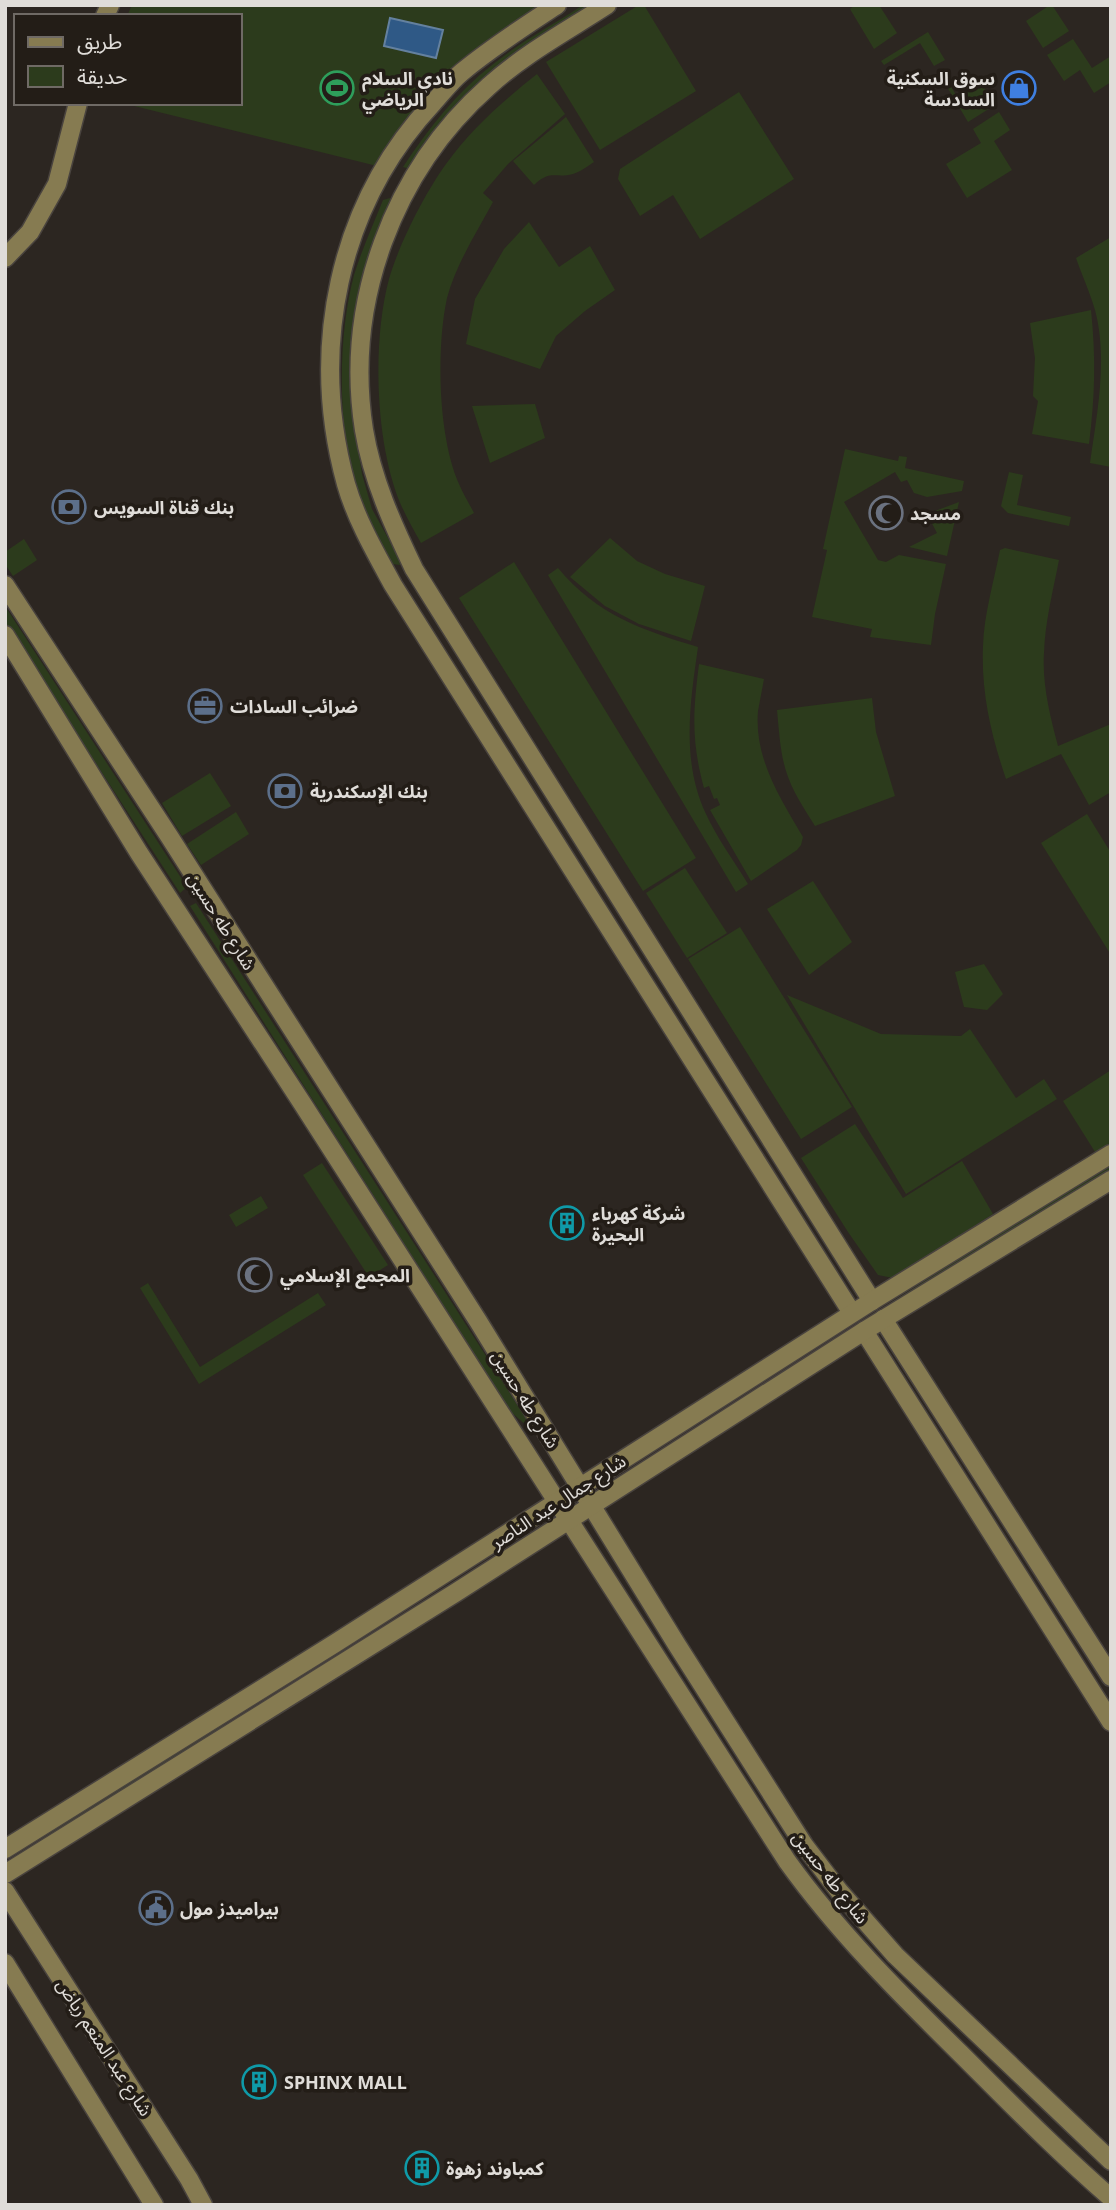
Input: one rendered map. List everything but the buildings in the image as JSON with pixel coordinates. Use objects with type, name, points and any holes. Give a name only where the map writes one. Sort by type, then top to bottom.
[{"type":"main road","points":[[557,5],[504,39],[460,74],[415,122],[387,162],[370,194],[357,222],[337,289],[329,366],[334,433],[351,497],[368,541],[393,585],[852,1313]]},
{"type":"main road","points":[[607,5],[510,68],[469,104],[433,146],[405,188],[384,238],[370,285],[361,332],[359,382],[364,430],[375,478],[414,569],[872,1301]]},
{"type":"main road","points":[[5,258],[30,232],[57,184],[77,105]]},
{"type":"main road","points":[[393,585],[414,569]]},
{"type":"main road","name":"شارع طه حسين","points":[[5,585],[478,1321],[778,1805],[839,1891],[876,1934],[915,1975],[1111,2161]]},
{"type":"main road","name":"شارع طه حسين","points":[[5,635],[170,899],[770,1838],[821,1907],[878,1971],[1072,2164],[1111,2199]]},
{"type":"main road","points":[[170,899],[196,881]]},
{"type":"main road","name":"شارع جمال عبد الناصر","points":[[5,1849],[511,1532],[852,1313],[1111,1154]]},
{"type":"main road","name":"شارع جمال عبد الناصر","points":[[5,1874],[334,1669],[883,1319],[1111,1180]]},
{"type":"main road","points":[[1063,1183],[1075,1202]]},
{"type":"main road","points":[[1036,1200],[1047,1219]]},
{"type":"main road","points":[[883,1319],[1111,1677]]},
{"type":"main road","points":[[864,1331],[1111,1722]]},
{"type":"main road","points":[[679,1423],[690,1441]]},
{"type":"main road","points":[[511,1532],[522,1549]]},
{"type":"main road","name":"شارع عبد المنعم رياض","points":[[5,1891],[203,2205]]},
{"type":"main road","points":[[5,1962],[154,2205]]},
{"type":"green space","name":"نادي السلام الرياضي","points":[[132,5],[540,5],[492,38],[448,75],[410,117],[377,166],[130,105],[242,105],[242,14],[128,14]]},
{"type":"green space","points":[[583,5],[594,5],[457,106],[432,134],[410,169],[403,167],[443,112],[466,87],[514,49]]},
{"type":"green space","points":[[639,5],[644,5],[696,91],[600,150],[546,62]]},
{"type":"green space","points":[[855,5],[879,5],[897,33],[874,49],[850,9]]},
{"type":"green space","points":[[1050,5],[1069,31],[1043,48],[1026,21]]},
{"type":"green space","points":[[928,32],[945,60],[934,66],[920,43],[884,65],[881,61]]},
{"type":"green space","points":[[1073,39],[1092,68],[1111,56],[1111,82],[1094,93],[1080,70],[1064,81],[1047,55]]},
{"type":"green space","points":[[943,73],[956,95],[980,80],[995,105],[968,122],[940,75]]},
{"type":"green space","points":[[537,74],[565,114],[508,164],[483,193],[493,202],[456,273],[443,319],[440,367],[443,418],[452,465],[474,513],[421,543],[401,505],[392,480],[381,423],[378,362],[389,279],[413,219],[446,164],[488,116]]},
{"type":"green space","points":[[739,92],[794,179],[700,239],[673,195],[640,216],[618,179],[620,169]]},
{"type":"green space","points":[[999,112],[1010,130],[994,141],[1012,170],[967,198],[946,164],[981,143],[973,129]]},
{"type":"green space","points":[[566,117],[594,162],[576,173],[545,177],[534,185],[513,161]]},
{"type":"green space","points":[[390,198],[394,202],[363,274],[353,341],[356,436],[362,474],[372,509],[399,558],[400,565],[393,564],[383,548],[359,497],[347,445],[342,386],[348,300],[354,275],[383,200]]},
{"type":"green space","points":[[529,222],[559,267],[590,246],[615,290],[556,336],[540,369],[466,344],[475,299],[504,249]]},
{"type":"green space","points":[[1111,237],[1111,467],[1090,463],[1100,386],[1101,348],[1095,310],[1076,258]]},
{"type":"green space","points":[[1091,310],[1094,377],[1089,444],[1032,434],[1038,401],[1033,396],[1035,358],[1030,323]]},
{"type":"green space","points":[[535,404],[545,438],[490,463],[472,406]]},
{"type":"green space","points":[[845,449],[898,461],[899,456],[907,457],[905,468],[964,481],[962,491],[927,497],[914,493],[907,480],[901,482],[895,472],[844,502],[878,560],[886,562],[899,555],[946,564],[931,645],[870,637],[872,629],[812,617],[827,550],[823,549]]},
{"type":"green space","points":[[1009,472],[1023,475],[1017,505],[1071,517],[1069,526],[1008,513],[1001,506]]},
{"type":"green space","points":[[959,502],[947,556],[909,547],[937,533],[927,514]]},
{"type":"green space","points":[[610,538],[637,561],[665,574],[705,586],[691,641],[639,624],[605,606],[570,577]]},
{"type":"green space","points":[[24,539],[37,560],[13,576],[5,564],[5,552]]},
{"type":"green space","points":[[1005,548],[1059,560],[1048,618],[1044,665],[1047,700],[1058,746],[1111,724],[1111,792],[1089,805],[1061,754],[1006,779],[988,713],[983,663],[987,610],[1000,550]]},
{"type":"green space","points":[[514,562],[696,858],[643,891],[459,598]]},
{"type":"green space","points":[[558,568],[588,598],[622,619],[698,647],[690,710],[693,773],[710,823],[748,884],[736,892],[548,575]]},
{"type":"green space","points":[[5,606],[187,887],[180,893],[5,623]]},
{"type":"green space","points":[[699,664],[764,679],[758,711],[760,745],[770,777],[803,837],[797,850],[751,881],[710,810],[720,805],[717,798],[714,799],[709,786],[704,788],[694,726]]},
{"type":"green space","points":[[872,698],[876,732],[895,796],[815,826],[786,771],[777,710]]},
{"type":"green space","points":[[210,773],[231,806],[182,836],[162,803]]},
{"type":"green space","points":[[236,812],[249,834],[201,865],[187,844]]},
{"type":"green space","points":[[1087,814],[1111,853],[1111,955],[1041,843]]},
{"type":"green space","points":[[685,868],[727,933],[687,958],[646,893]]},
{"type":"green space","points":[[813,881],[852,942],[809,975],[767,909]]},
{"type":"green space","points":[[196,903],[536,1434],[510,1411],[190,906]]},
{"type":"green space","points":[[740,927],[852,1107],[801,1139],[688,959]]},
{"type":"green space","points":[[984,964],[1003,994],[987,1010],[964,1007],[955,972]]},
{"type":"green space","points":[[787,995],[881,1034],[961,1036],[970,1029],[1016,1098],[1044,1079],[1057,1099],[906,1194]]},
{"type":"green space","points":[[1111,1070],[1111,1146],[1097,1155],[1063,1101]]},
{"type":"green space","points":[[855,1124],[903,1198],[962,1161],[993,1214],[893,1278],[878,1275],[801,1158]]},
{"type":"green space","points":[[1111,1161],[1111,1174],[894,1312],[889,1304]]},
{"type":"green space","points":[[322,1163],[388,1265],[369,1277],[303,1175]]},
{"type":"green space","points":[[261,1196],[268,1208],[236,1227],[229,1215]]},
{"type":"green space","points":[[148,1283],[200,1367],[318,1293],[326,1305],[199,1384],[140,1288]]},
{"type":"green space","points":[[222,1723],[225,1729],[21,1858],[18,1854]]},
{"type":"water","points":[[390,18],[443,30],[436,58],[384,46]]},
{"type":"place","name":"نادي السلام الرياضي","points":[[337,88]]},
{"type":"place","name":"سوق السكنية السادسة","points":[[1019,88]]},
{"type":"place","name":"بنك قناة السويس","points":[[69,507]]},
{"type":"place","name":"مسجد","points":[[886,513]]},
{"type":"place","name":"ضرائب السادات","points":[[205,706]]},
{"type":"place","name":"بنك الإسكندرية","points":[[285,791]]},
{"type":"place","name":"شركة كهرباء البحيرة","points":[[567,1223]]},
{"type":"place","name":"المجمع الإسلامي","points":[[255,1275]]},
{"type":"place","name":"بيراميدز مول","points":[[156,1908]]},
{"type":"place","name":"SPHINX MALL","points":[[259,2082]]},
{"type":"place","name":"كمباوند زهوة","points":[[422,2168]]}]
